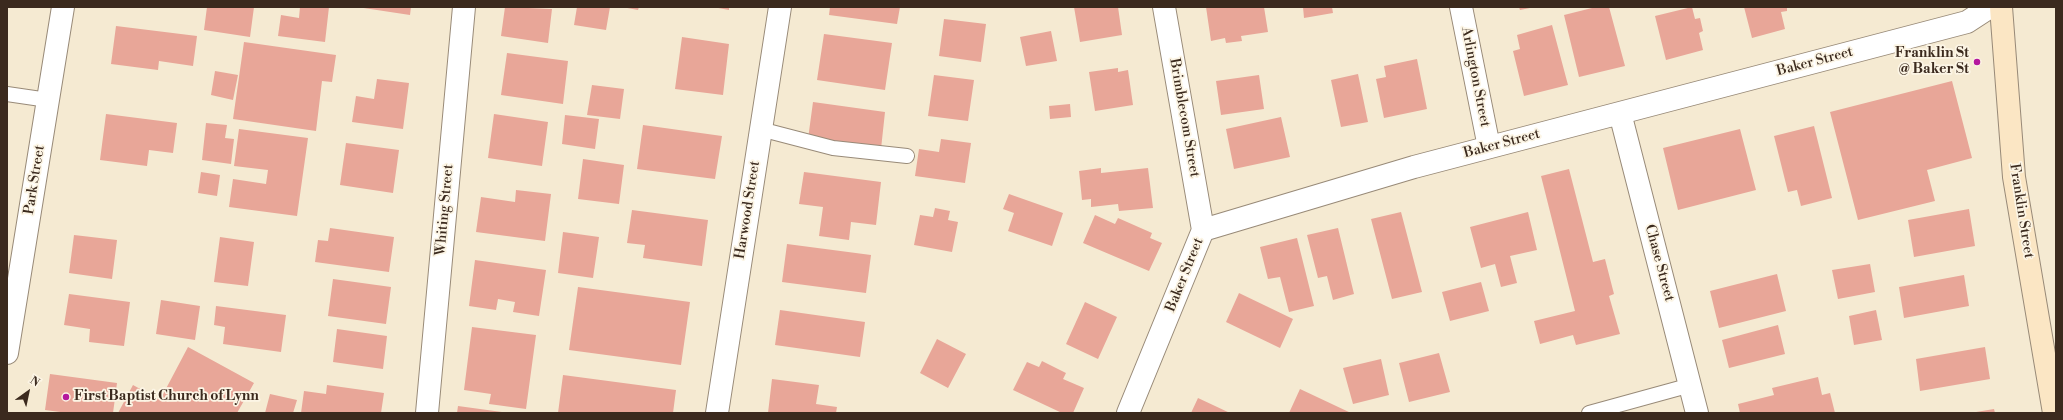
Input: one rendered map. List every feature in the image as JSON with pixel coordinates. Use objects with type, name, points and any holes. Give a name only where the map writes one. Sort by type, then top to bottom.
[{"type":"main road","name":"Franklin Street","points":[[2001,7],[2014,177],[2054,413]]},
{"type":"street","name":"Park Street","points":[[7,353],[63,7]]},
{"type":"street","name":"Whiting Street","points":[[428,413],[464,7]]},
{"type":"street","name":"Harwood Street","points":[[717,413],[780,7]]},
{"type":"street","name":"Brimblecom Street","points":[[1164,7],[1203,230]]},
{"type":"street","name":"Arlington Street","points":[[1461,7],[1489,147]]},
{"type":"street","name":"Baker Street","points":[[1128,413],[1203,230],[1414,167],[1967,22],[1990,7]]},
{"type":"street","name":"Chase Street","points":[[1620,113],[1698,413]]},
{"type":"lane","points":[[7,94],[48,100]]},
{"type":"lane","points":[[760,129],[833,148],[908,156]]},
{"type":"lane","points":[[1589,413],[1691,385]]},
{"type":"building","points":[[207,7],[254,7],[250,37],[204,30]]},
{"type":"building","points":[[300,7],[329,7],[325,42],[278,36],[281,15],[299,18]]},
{"type":"building","points":[[357,7],[411,7],[410,15]]},
{"type":"building","points":[[505,7],[552,9],[548,43],[501,36]]},
{"type":"building","points":[[577,7],[610,7],[606,30],[574,25]]},
{"type":"building","points":[[622,7],[639,7],[638,10]]},
{"type":"building","points":[[713,7],[729,7],[729,10]]},
{"type":"building","points":[[830,7],[900,7],[897,24],[829,15]]},
{"type":"building","points":[[1074,7],[1118,7],[1122,35],[1080,42]]},
{"type":"building","points":[[1206,7],[1264,7],[1268,32],[1241,36],[1242,41],[1226,43],[1225,38],[1211,41]]},
{"type":"building","points":[[1303,7],[1332,7],[1333,13],[1304,18]]},
{"type":"building","points":[[1519,7],[1530,7],[1530,8],[1520,10]]},
{"type":"building","points":[[1596,7],[1609,7],[1625,66],[1579,77],[1564,15]]},
{"type":"building","points":[[1692,7],[1695,19],[1700,18],[1703,31],[1699,33],[1703,50],[1666,60],[1655,16]]},
{"type":"building","points":[[1744,7],[1787,7],[1787,11],[1781,12],[1785,29],[1752,38]]},
{"type":"building","points":[[944,19],[986,24],[981,62],[939,56]]},
{"type":"building","points":[[1552,25],[1568,85],[1524,96],[1513,51],[1520,49],[1517,35]]},
{"type":"building","points":[[116,26],[197,36],[193,66],[159,61],[158,70],[111,64]]},
{"type":"building","points":[[1051,31],[1057,61],[1026,66],[1020,37]]},
{"type":"building","points":[[824,34],[892,43],[885,90],[817,80]]},
{"type":"building","points":[[682,37],[729,44],[723,95],[675,89]]},
{"type":"building","points":[[244,42],[336,55],[332,82],[322,81],[316,131],[233,119]]},
{"type":"building","points":[[507,53],[568,61],[563,104],[501,95]]},
{"type":"building","points":[[1417,59],[1427,109],[1384,118],[1376,79],[1386,77],[1384,66]]},
{"type":"building","points":[[1118,68],[1118,72],[1128,70],[1133,105],[1095,111],[1089,72]]},
{"type":"building","points":[[215,71],[238,75],[233,100],[211,95]]},
{"type":"building","points":[[1358,74],[1368,122],[1341,127],[1331,80]]},
{"type":"building","points":[[934,75],[974,80],[968,121],[928,116]]},
{"type":"building","points":[[1259,75],[1264,109],[1221,115],[1216,81]]},
{"type":"building","points":[[377,79],[409,83],[403,129],[352,122],[356,96],[374,99]]},
{"type":"building","points":[[1952,81],[1972,158],[1927,170],[1935,201],[1858,220],[1830,112]]},
{"type":"building","points":[[592,85],[624,89],[620,119],[587,115]]},
{"type":"building","points":[[813,102],[885,112],[881,149],[808,139]]},
{"type":"building","points":[[1070,104],[1071,117],[1050,119],[1049,106]]},
{"type":"building","points":[[106,114],[177,123],[173,153],[149,150],[147,166],[100,160]]},
{"type":"building","points":[[494,114],[548,122],[542,166],[488,158]]},
{"type":"building","points":[[565,115],[599,119],[595,149],[562,144]]},
{"type":"building","points":[[1281,117],[1290,157],[1234,169],[1226,129]]},
{"type":"building","points":[[206,123],[227,125],[225,138],[234,139],[231,164],[202,160]]},
{"type":"building","points":[[643,125],[722,136],[715,179],[637,169]]},
{"type":"building","points":[[1814,126],[1832,198],[1801,206],[1797,190],[1788,192],[1774,136]]},
{"type":"building","points":[[239,129],[308,138],[297,216],[229,207],[233,179],[266,184],[268,170],[234,166]]},
{"type":"building","points":[[1740,129],[1756,190],[1678,210],[1663,148]]},
{"type":"building","points":[[941,139],[971,143],[965,183],[915,176],[919,149],[939,152]]},
{"type":"building","points":[[346,143],[399,150],[393,193],[340,185]]},
{"type":"building","points":[[583,159],[624,165],[619,204],[578,199]]},
{"type":"building","points":[[1101,168],[1101,173],[1148,168],[1153,208],[1119,211],[1118,204],[1091,207],[1091,199],[1082,200],[1079,171]]},
{"type":"building","points":[[1569,169],[1593,262],[1605,259],[1614,294],[1609,296],[1620,334],[1576,345],[1573,335],[1540,344],[1534,321],[1575,311],[1541,176]]},
{"type":"building","points":[[201,172],[220,175],[217,196],[198,193]]},
{"type":"building","points":[[804,172],[881,182],[876,225],[851,222],[849,240],[819,236],[823,207],[799,204]]},
{"type":"building","points":[[516,190],[551,194],[545,241],[476,232],[481,197],[515,202]]},
{"type":"building","points":[[1009,194],[1063,213],[1052,246],[1008,231],[1014,213],[1003,209]]},
{"type":"building","points":[[935,208],[950,211],[948,220],[958,222],[952,252],[914,245],[920,215],[933,217]]},
{"type":"building","points":[[1969,209],[1975,246],[1914,257],[1908,220]]},
{"type":"building","points":[[632,210],[708,220],[702,266],[643,258],[645,245],[627,243]]},
{"type":"building","points":[[1401,212],[1422,292],[1392,299],[1371,219]]},
{"type":"building","points":[[1528,212],[1537,250],[1510,256],[1517,283],[1501,287],[1495,264],[1481,268],[1470,227]]},
{"type":"building","points":[[1095,215],[1115,224],[1118,218],[1152,233],[1150,238],[1162,243],[1149,271],[1083,243]]},
{"type":"building","points":[[330,228],[394,237],[389,272],[315,262],[318,240],[328,241]]},
{"type":"building","points":[[1338,228],[1354,294],[1333,300],[1327,276],[1318,278],[1307,235]]},
{"type":"building","points":[[563,232],[599,237],[593,278],[558,273]]},
{"type":"building","points":[[74,235],[117,240],[112,279],[69,273]]},
{"type":"building","points":[[220,237],[254,242],[248,286],[214,282]]},
{"type":"building","points":[[1297,238],[1314,306],[1289,312],[1280,277],[1268,279],[1260,247]]},
{"type":"building","points":[[787,244],[871,255],[866,293],[782,282]]},
{"type":"building","points":[[475,260],[546,270],[539,316],[513,312],[515,302],[498,299],[496,310],[469,306]]},
{"type":"building","points":[[1870,264],[1875,292],[1838,299],[1832,270]]},
{"type":"building","points":[[1777,274],[1786,311],[1719,328],[1710,291]]},
{"type":"building","points":[[1964,275],[1969,306],[1904,318],[1899,287]]},
{"type":"building","points":[[333,279],[391,287],[386,324],[328,316]]},
{"type":"building","points":[[1481,282],[1489,311],[1450,321],[1442,292]]},
{"type":"building","points":[[578,287],[690,302],[681,365],[569,350]]},
{"type":"building","points":[[1239,293],[1293,319],[1280,348],[1226,322]]},
{"type":"building","points":[[69,294],[130,302],[124,346],[89,342],[90,329],[64,325]]},
{"type":"building","points":[[161,300],[200,306],[195,340],[156,334]]},
{"type":"building","points":[[1085,302],[1117,317],[1098,359],[1066,344]]},
{"type":"building","points":[[216,306],[286,315],[281,352],[223,344],[225,327],[214,325]]},
{"type":"building","points":[[780,310],[865,322],[860,357],[775,345]]},
{"type":"building","points":[[1876,310],[1882,340],[1854,345],[1849,316]]},
{"type":"building","points":[[1778,325],[1785,354],[1729,368],[1722,340]]},
{"type":"building","points":[[472,327],[536,335],[526,409],[489,404],[491,394],[464,390]]},
{"type":"building","points":[[337,329],[387,336],[383,369],[333,362]]},
{"type":"building","points":[[937,339],[966,354],[948,388],[920,373]]},
{"type":"building","points":[[188,347],[254,383],[237,413],[118,413],[133,385],[160,400]]},
{"type":"building","points":[[1985,347],[1990,379],[1920,391],[1916,359]]},
{"type":"building","points":[[1439,353],[1450,392],[1409,402],[1399,363]]},
{"type":"building","points":[[1381,359],[1389,395],[1353,404],[1343,368]]},
{"type":"building","points":[[1042,361],[1066,373],[1063,379],[1084,388],[1073,413],[1062,413],[1013,390],[1027,362],[1039,367]]},
{"type":"building","points":[[50,374],[117,383],[113,413],[68,413],[45,410]]},
{"type":"building","points":[[563,375],[676,390],[673,413],[558,413]]},
{"type":"building","points":[[1818,377],[1822,395],[1830,393],[1835,413],[1740,413],[1738,404],[1774,395],[1772,388]]},
{"type":"building","points":[[772,379],[819,385],[816,404],[837,407],[836,413],[768,413]]},
{"type":"building","points":[[327,385],[384,393],[381,413],[301,413],[304,391],[326,394]]},
{"type":"building","points":[[1300,389],[1351,413],[1289,413]]},
{"type":"building","points":[[270,394],[297,400],[293,413],[265,413]]},
{"type":"building","points":[[1198,398],[1230,413],[1191,413]]},
{"type":"building","points":[[458,406],[502,412],[502,413],[457,413]]},
{"type":"building","points":[[1994,409],[1995,413],[1976,413],[1976,412]]},
{"type":"place","name":"Franklin St @ Baker St","points":[[1977,62]]},
{"type":"place","name":"First Baptist Church of Lynn","points":[[66,397]]}]
